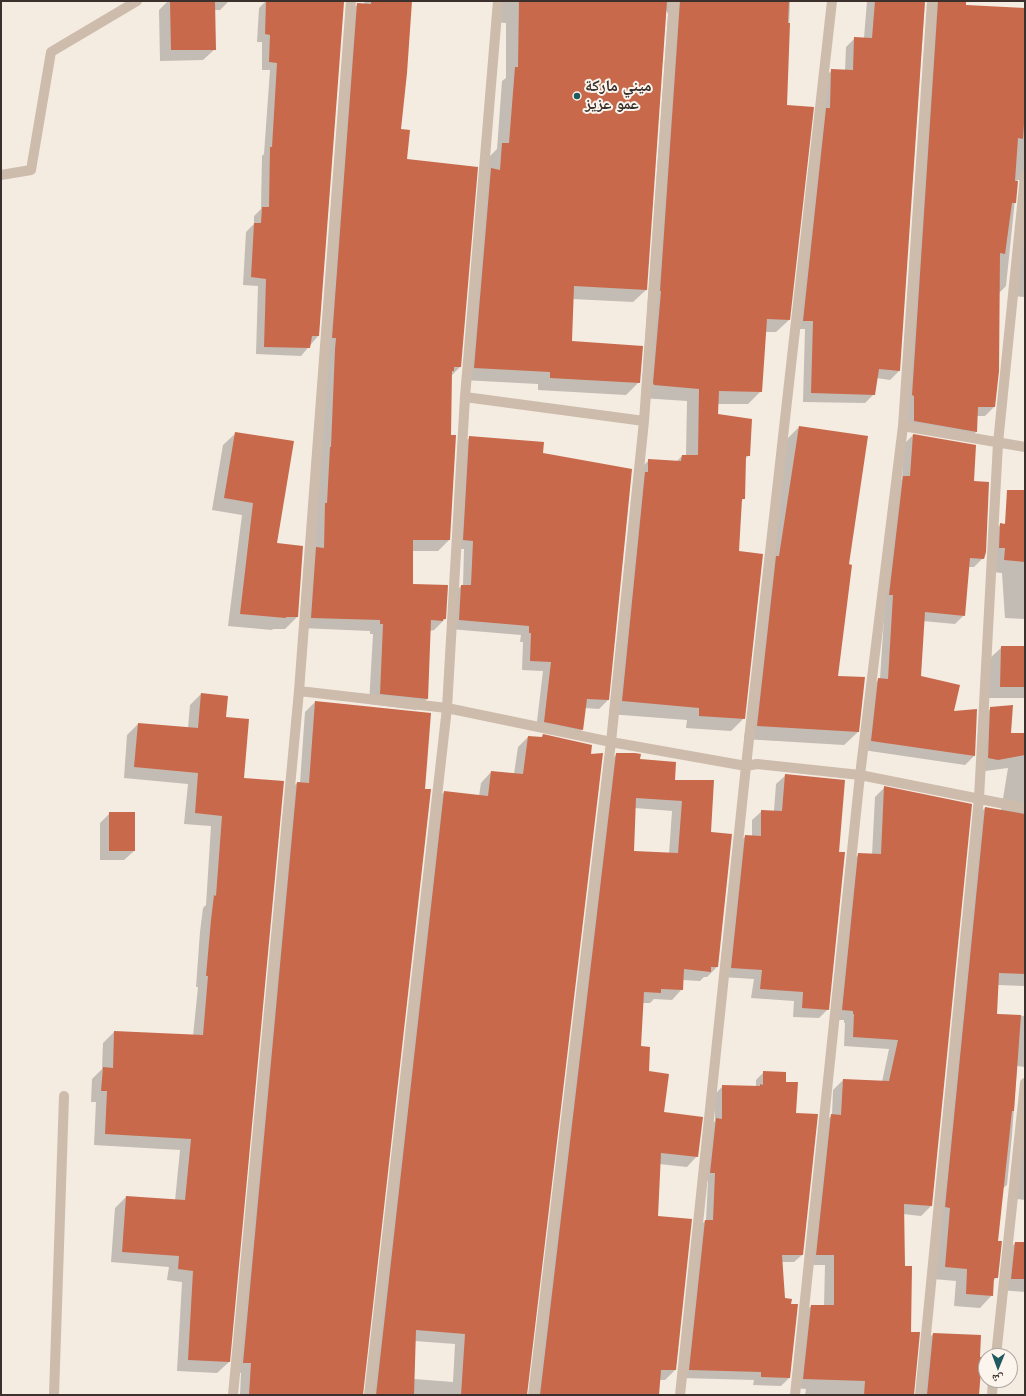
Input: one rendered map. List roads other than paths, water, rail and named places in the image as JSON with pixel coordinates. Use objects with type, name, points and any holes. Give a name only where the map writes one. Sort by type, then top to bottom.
[{"type":"street","points":[[1,175],[31,170],[51,52],[137,1]]},
{"type":"street","points":[[233,1395],[299,691],[351,1]]},
{"type":"street","points":[[368,1395],[447,708],[465,397],[498,1]]},
{"type":"street","points":[[533,1395],[611,742],[644,421],[674,1]]},
{"type":"street","points":[[680,1395],[746,766],[832,1]]},
{"type":"street","points":[[795,1395],[860,775],[902,426],[932,1]]},
{"type":"street","points":[[920,1395],[979,798],[998,443],[1025,176]]},
{"type":"street","points":[[465,397],[644,421]]},
{"type":"street","points":[[902,426],[1025,447]]},
{"type":"street","points":[[299,691],[447,708],[611,742],[746,766],[757,764],[860,775],[1025,808]]},
{"type":"street","points":[[997,1348],[1025,1083]]},
{"type":"street","points":[[54,1395],[64,1096]]},
{"type":"place","name":"ميني ماركة عمو عزيز","points":[[577,96]]}]
